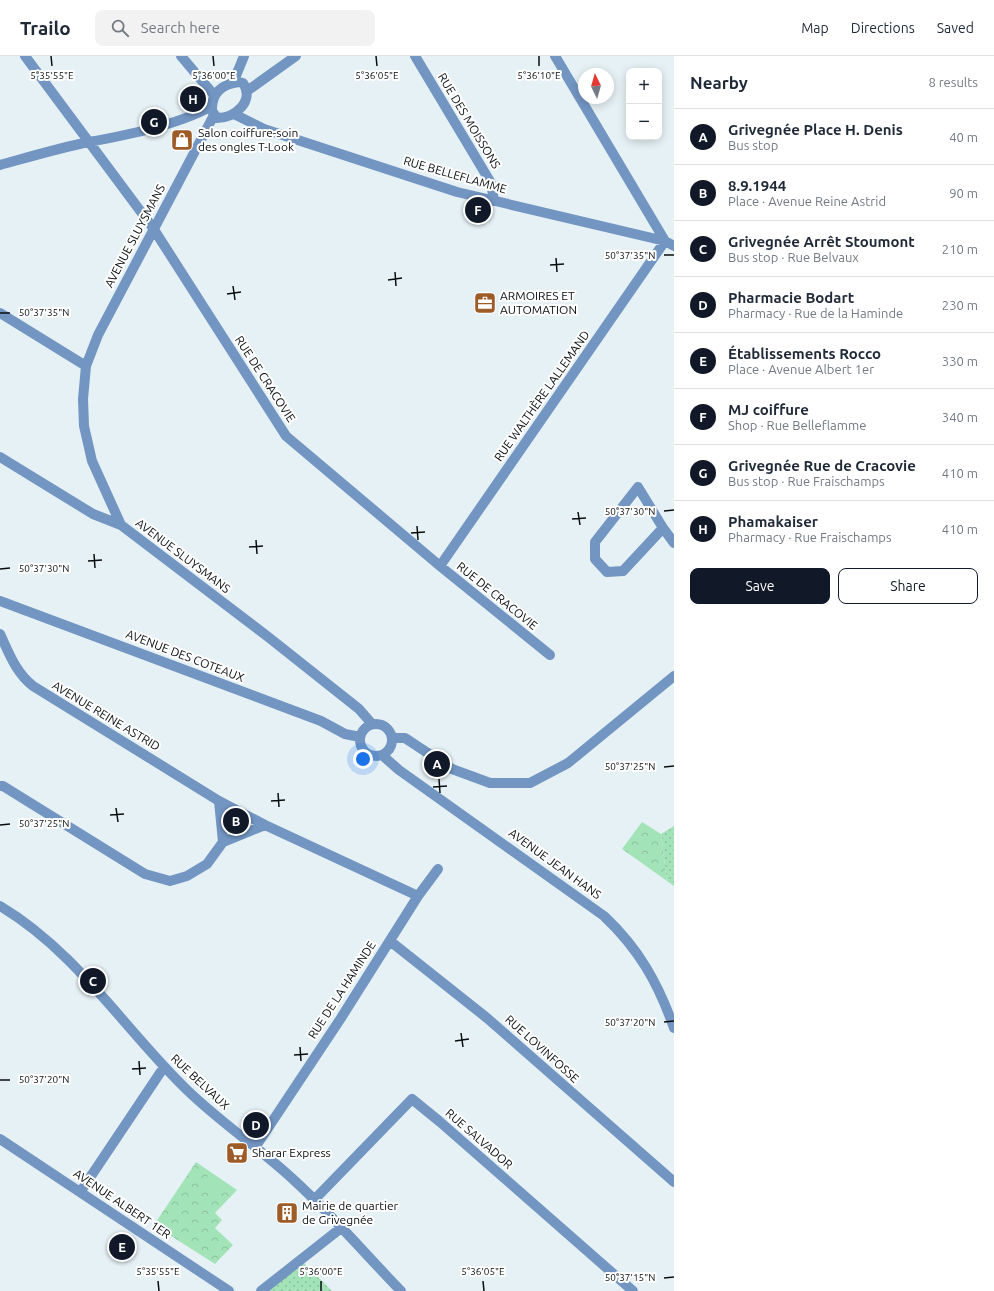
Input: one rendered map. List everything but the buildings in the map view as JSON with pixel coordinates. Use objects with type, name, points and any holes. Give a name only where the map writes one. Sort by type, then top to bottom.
[{"type":"street","name":"RUE DE CRACOVIE","points":[[25,56],[153,228],[286,436],[440,566],[550,655]]},
{"type":"street","points":[[181,56],[214,95]]},
{"type":"street","points":[[232,83],[244,56]]},
{"type":"street","points":[[247,91],[296,56]]},
{"type":"street","name":"RUE DES MOISSONS","points":[[415,56],[491,183],[494,201]]},
{"type":"street","points":[[555,56],[670,243]]},
{"type":"street","points":[[232,83],[243,83],[247,91],[246,99],[241,109],[234,114],[226,118],[217,118],[213,111],[214,95],[220,88],[232,83]]},
{"type":"street","points":[[0,165],[89,142],[111,139],[213,111]]},
{"type":"street","name":"AVENUE SLUYSMANS","points":[[213,111],[98,334],[86,366],[83,399],[87,445],[92,461],[121,524],[359,709],[372,724]]},
{"type":"street","name":"RUE BELLEFLAMME","points":[[234,114],[264,129],[457,192],[670,243]]},
{"type":"street","name":"RUE WALTHÈRE LALLEMAND","points":[[440,566],[670,243]]},
{"type":"street","points":[[0,313],[86,366]]},
{"type":"street","points":[[0,457],[93,514],[121,524]]},
{"type":"street","points":[[663,528],[623,571],[607,572],[595,559],[596,542],[638,487],[674,543]]},
{"type":"street","name":"AVENUE DES COTEAUX","points":[[0,601],[321,721],[345,734],[360,737]]},
{"type":"street","name":"AVENUE REINE ASTRID","points":[[0,634],[14,664],[25,680],[219,801],[265,825],[374,874],[418,896]]},
{"type":"street","points":[[392,738],[406,738],[452,769],[490,782],[530,783],[568,763],[674,676]]},
{"type":"street","points":[[372,724],[381,724],[389,730],[392,738],[388,751],[382,755],[373,756],[364,751],[360,745],[360,737],[366,726],[372,724]]},
{"type":"street","name":"AVENUE JEAN HANS","points":[[382,755],[399,770],[475,822],[609,920],[622,933],[648,968],[665,1003],[674,1028]]},
{"type":"street","points":[[1,785],[145,874],[170,881],[197,871],[207,864],[223,842],[265,825]]},
{"type":"street","points":[[219,801],[223,842]]},
{"type":"street","name":"RUE DE LA HAMINDE","points":[[256,1146],[418,896],[438,869]]},
{"type":"street","name":"RUE BELVAUX","points":[[0,906],[49,942],[91,983],[164,1067],[203,1107],[256,1146],[314,1200],[401,1291]]},
{"type":"street","name":"RUE LOVINFOSSE","points":[[390,940],[487,1018],[674,1182]]},
{"type":"street","points":[[81,1191],[164,1067]]},
{"type":"street","name":"RUE SALVADOR","points":[[314,1200],[412,1100],[445,1126],[633,1291]]},
{"type":"street","name":"AVENUE ALBERT 1ER","points":[[0,1139],[81,1191],[229,1291]]},
{"type":"street","points":[[261,1291],[341,1228]]},
{"type":"green space","points":[[226,809],[249,822],[249,825],[227,834],[224,810]]},
{"type":"green space","points":[[642,822],[661,834],[667,881],[622,849]]},
{"type":"green space","points":[[674,826],[674,886],[667,881],[661,834]]},
{"type":"green space","points":[[196,1162],[237,1190],[215,1213],[222,1220],[215,1228],[233,1245],[215,1264],[154,1225]]},
{"type":"green space","points":[[208,1176],[223,1185],[218,1192],[203,1183]]},
{"type":"green space","points":[[301,1260],[332,1291],[262,1291]]},
{"type":"place","name":"Phamakaiser","points":[[193,99]]},
{"type":"place","name":"Grivegnée Rue de Cracovie","points":[[154,122]]},
{"type":"place","name":"Salon coiffure-soin des ongles T-Look","points":[[182,140]]},
{"type":"place","name":"MJ coiffure","points":[[478,210]]},
{"type":"place","name":"ARMOIRES ET AUTOMATION","points":[[485,303]]},
{"type":"place","name":"Grivegnée Place H. Denis","points":[[437,764]]},
{"type":"place","name":"8.9.1944","points":[[236,821]]},
{"type":"place","name":"Grivegnée Arrêt Stoumont","points":[[93,981]]},
{"type":"place","name":"Pharmacie Bodart","points":[[256,1125]]},
{"type":"place","name":"Sharar Express","points":[[237,1153]]},
{"type":"place","name":"Mairie de quartier de Grivegnée","points":[[287,1213]]},
{"type":"place","name":"Établissements Rocco","points":[[122,1247]]}]
